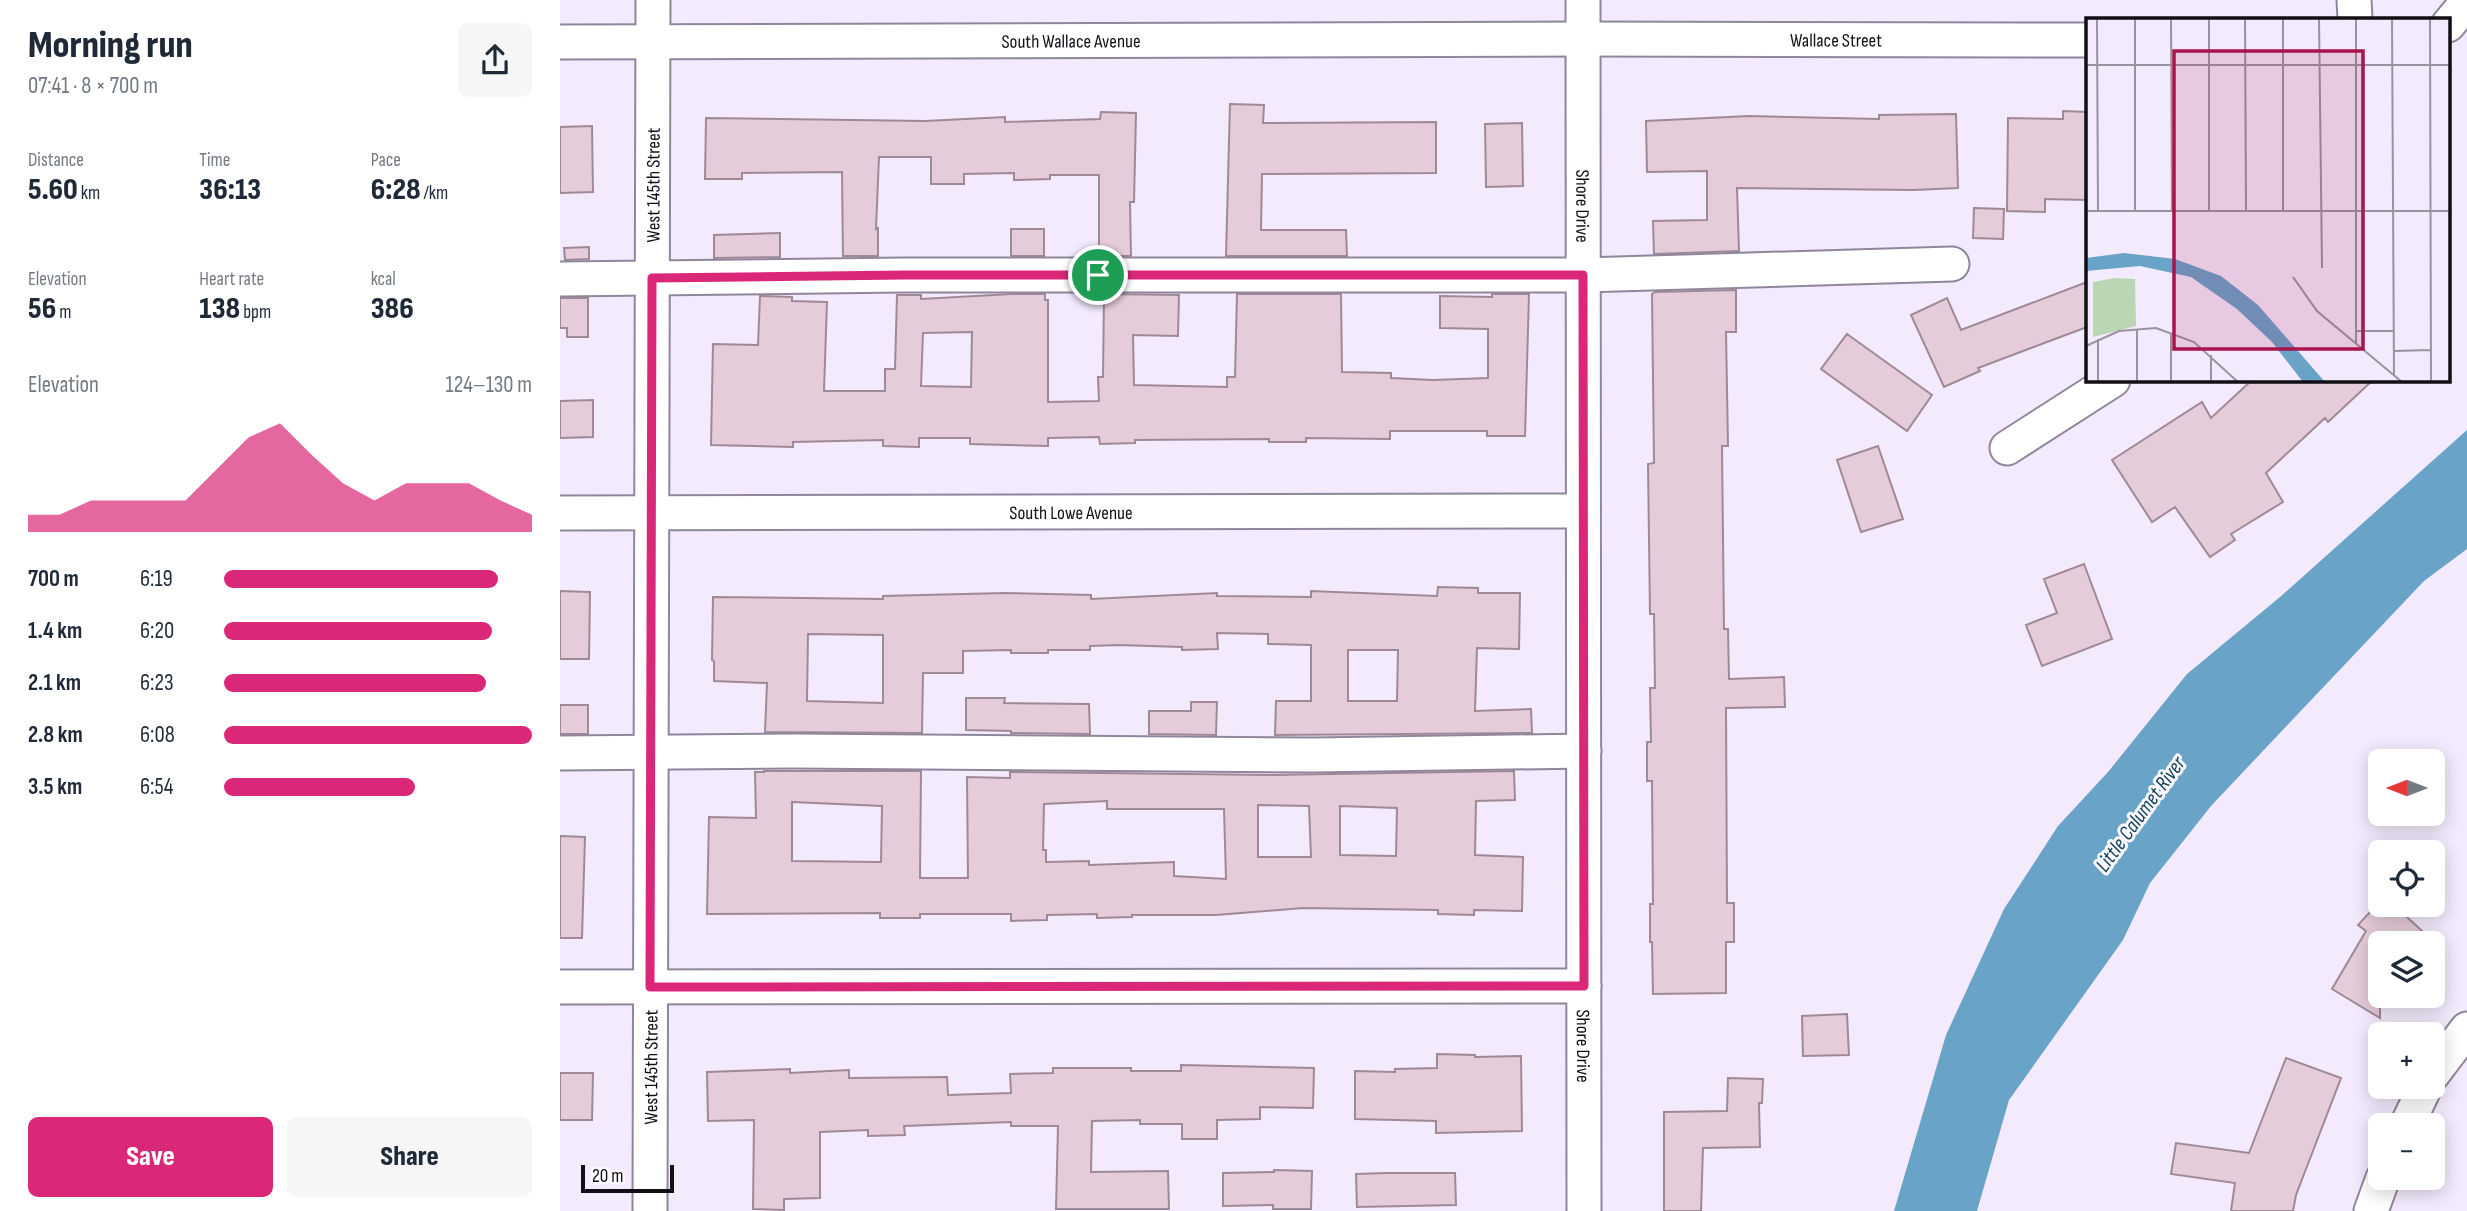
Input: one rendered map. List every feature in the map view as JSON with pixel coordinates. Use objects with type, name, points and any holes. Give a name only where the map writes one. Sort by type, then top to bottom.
[{"type":"street","name":"West 145th Street","points":[[650,1211],[653,0]]},
{"type":"street","name":"Shore Drive","points":[[1583,0],[1584,1211]]},
{"type":"street","points":[[2354,0],[2355,18]]},
{"type":"street","points":[[2450,23],[2467,2]]},
{"type":"street","name":"South Wallace Avenue","points":[[560,42],[1583,39]]},
{"type":"street","name":"Wallace Street","points":[[1583,39],[2086,40]]},
{"type":"street","points":[[560,279],[904,275],[1583,275],[1952,264]]},
{"type":"street","points":[[2007,448],[2110,382]]},
{"type":"street","name":"South Lowe Avenue","points":[[560,513],[1583,511]]},
{"type":"street","points":[[560,753],[806,751],[1314,755],[1584,751]]},
{"type":"street","points":[[560,988],[1584,986]]},
{"type":"street","points":[[2445,1058],[2467,1029]]},
{"type":"street","points":[[2371,1211],[2379,1190]]},
{"type":"water","name":"Little Calumet River","points":[[2467,430],[2467,549],[2424,581],[2211,806],[2150,883],[2123,940],[2009,1100],[1977,1211],[1894,1211],[1946,1035],[2004,909],[2058,826],[2108,772],[2187,674],[2280,597]]},
{"type":"building","points":[[1230,104],[1264,105],[1263,123],[1436,122],[1436,173],[1262,174],[1261,230],[1346,230],[1347,256],[1226,256]]},
{"type":"building","points":[[2063,111],[2086,112],[2086,200],[2045,199],[2045,212],[2007,211],[2008,118],[2063,119]]},
{"type":"building","points":[[1101,112],[1136,113],[1134,202],[1130,202],[1131,256],[1099,256],[1099,175],[1050,175],[1050,179],[1014,180],[1014,173],[964,174],[964,184],[931,184],[931,157],[879,157],[876,229],[878,228],[878,256],[843,256],[842,172],[742,173],[742,179],[705,179],[706,118],[925,121],[1005,117],[1005,122],[1100,119]]},
{"type":"building","points":[[1956,114],[1958,188],[1737,188],[1739,251],[1654,254],[1653,221],[1707,220],[1707,171],[1647,172],[1646,121],[1749,116],[1879,119],[1879,115]]},
{"type":"building","points":[[1522,123],[1523,186],[1486,187],[1485,124]]},
{"type":"building","points":[[592,126],[593,192],[560,193],[560,127]]},
{"type":"building","points":[[1974,208],[2004,209],[2003,239],[1973,238]]},
{"type":"building","points":[[1011,229],[1044,229],[1044,256],[1011,256]]},
{"type":"building","points":[[780,233],[780,257],[714,258],[714,235]]},
{"type":"building","points":[[589,247],[589,259],[565,260],[564,248]]},
{"type":"building","points":[[2086,282],[2086,327],[1978,368],[1980,371],[1944,387],[1911,315],[1947,298],[1961,330]]},
{"type":"building","points":[[1736,290],[1736,332],[1726,332],[1728,446],[1722,446],[1724,629],[1728,629],[1729,679],[1784,677],[1785,707],[1726,708],[1727,903],[1734,903],[1734,942],[1726,942],[1726,993],[1653,994],[1650,942],[1650,904],[1653,904],[1652,781],[1647,781],[1647,742],[1651,742],[1650,688],[1655,688],[1654,614],[1650,614],[1648,464],[1654,463],[1652,294]]},
{"type":"building","points":[[1045,294],[1045,300],[1048,300],[1048,402],[1099,401],[1098,377],[1103,377],[1104,294],[1179,295],[1178,336],[1133,335],[1134,385],[1227,387],[1227,377],[1235,377],[1237,294],[1341,294],[1342,372],[1391,373],[1391,378],[1433,380],[1488,378],[1488,329],[1440,328],[1440,296],[1492,297],[1492,294],[1529,294],[1525,436],[1487,436],[1487,431],[1390,431],[1390,439],[1306,438],[1306,442],[1269,442],[1269,439],[1135,440],[1135,443],[1100,444],[1099,437],[1048,438],[1048,446],[970,444],[970,438],[919,438],[919,447],[883,446],[883,440],[793,442],[793,447],[711,445],[713,344],[758,345],[760,296],[792,297],[792,301],[827,302],[824,391],[885,391],[885,369],[895,369],[897,295],[921,295],[921,299]],"holes":[[[972,332],[971,387],[921,386],[923,333]]]},
{"type":"building","points":[[560,298],[588,298],[588,337],[567,337],[567,328],[560,328]]},
{"type":"building","points":[[1847,334],[1932,395],[1907,431],[1821,369]]},
{"type":"building","points":[[2250,382],[2371,382],[2328,422],[2325,418],[2266,473],[2283,502],[2231,534],[2235,540],[2210,557],[2175,507],[2152,522],[2112,460],[2202,402],[2211,418]]},
{"type":"building","points":[[593,400],[593,437],[560,438],[560,401]]},
{"type":"building","points":[[1878,446],[1903,519],[1861,532],[1837,460]]},
{"type":"building","points":[[2084,564],[2112,639],[2042,666],[2026,625],[2057,613],[2044,579]]},
{"type":"building","points":[[1438,587],[1478,588],[1478,593],[1520,593],[1519,649],[1477,648],[1475,711],[1531,709],[1532,733],[1275,735],[1276,701],[1311,701],[1311,645],[1268,644],[1268,634],[1217,633],[1218,649],[1182,650],[1182,647],[1119,645],[1090,646],[1090,650],[1048,650],[1048,653],[1011,653],[1011,650],[963,651],[963,673],[923,673],[922,733],[765,732],[767,683],[714,681],[713,597],[883,599],[883,596],[1005,593],[1091,595],[1091,599],[1217,593],[1217,596],[1311,597],[1311,591],[1437,596]],"holes":[[[808,634],[883,635],[883,703],[807,701]],[[1348,650],[1398,650],[1397,701],[1348,701]]]},
{"type":"building","points":[[560,591],[590,592],[589,659],[560,659]]},
{"type":"building","points":[[966,698],[1005,698],[1004,703],[1089,704],[1090,734],[966,730]]},
{"type":"building","points":[[1191,702],[1217,702],[1216,735],[1149,734],[1149,711],[1191,711]]},
{"type":"building","points":[[560,705],[588,705],[588,734],[560,734]]},
{"type":"building","points":[[921,771],[920,878],[968,878],[967,777],[1010,778],[1010,772],[1272,775],[1514,771],[1515,800],[1476,801],[1475,855],[1523,857],[1522,911],[1474,910],[1474,915],[1438,914],[1438,910],[1303,908],[1216,915],[1132,915],[1097,918],[1097,914],[1047,915],[1047,920],[1011,921],[1011,914],[920,914],[920,918],[880,918],[880,913],[707,914],[709,817],[756,818],[755,772]],"holes":[[[1107,801],[1107,809],[1224,809],[1226,879],[1174,876],[1174,862],[1089,865],[1089,861],[1046,862],[1046,850],[1043,850],[1044,804]],[[792,802],[882,806],[881,862],[792,861]],[[1258,805],[1309,806],[1311,857],[1258,857]],[[1340,806],[1397,808],[1396,856],[1340,855]]]},
{"type":"building","points":[[560,836],[585,837],[582,938],[560,938]]},
{"type":"building","points":[[2368,914],[2368,917],[2407,917],[2422,931],[2368,931],[2368,1008],[2380,1008],[2380,1018],[2332,989],[2366,931],[2358,925]]},
{"type":"building","points":[[1847,1014],[1849,1055],[1803,1056],[1802,1016]]},
{"type":"building","points":[[1437,1054],[1521,1056],[1522,1131],[1436,1133],[1436,1121],[1355,1119],[1355,1071],[1395,1072],[1395,1069],[1437,1068]]},
{"type":"building","points":[[2286,1058],[2341,1078],[2296,1195],[2293,1211],[2231,1211],[2235,1183],[2171,1174],[2176,1143],[2249,1153]]},
{"type":"building","points":[[1181,1065],[1314,1068],[1313,1108],[1260,1107],[1260,1119],[1217,1120],[1217,1139],[1182,1139],[1182,1124],[1140,1124],[1140,1120],[1092,1121],[1091,1172],[1168,1171],[1169,1209],[1056,1209],[1058,1126],[1011,1126],[1011,1122],[904,1126],[905,1135],[868,1136],[868,1130],[820,1132],[820,1198],[784,1199],[784,1210],[753,1209],[754,1120],[708,1121],[707,1072],[790,1069],[790,1073],[849,1070],[849,1078],[947,1077],[948,1095],[1011,1093],[1010,1074],[1053,1073],[1053,1068],[1181,1071]]},
{"type":"building","points":[[560,1073],[593,1073],[592,1120],[560,1120]]},
{"type":"building","points":[[1728,1078],[1763,1079],[1762,1103],[1759,1103],[1760,1147],[1703,1148],[1701,1211],[1664,1211],[1664,1112],[1727,1111]]},
{"type":"building","points":[[1312,1171],[1311,1209],[1273,1209],[1273,1205],[1223,1206],[1223,1173]]},
{"type":"building","points":[[1455,1173],[1456,1205],[1357,1207],[1356,1174]]},
{"type":"route","points":[[1098,275],[1583,275],[1584,986],[650,987],[652,278],[1098,275]]}]
